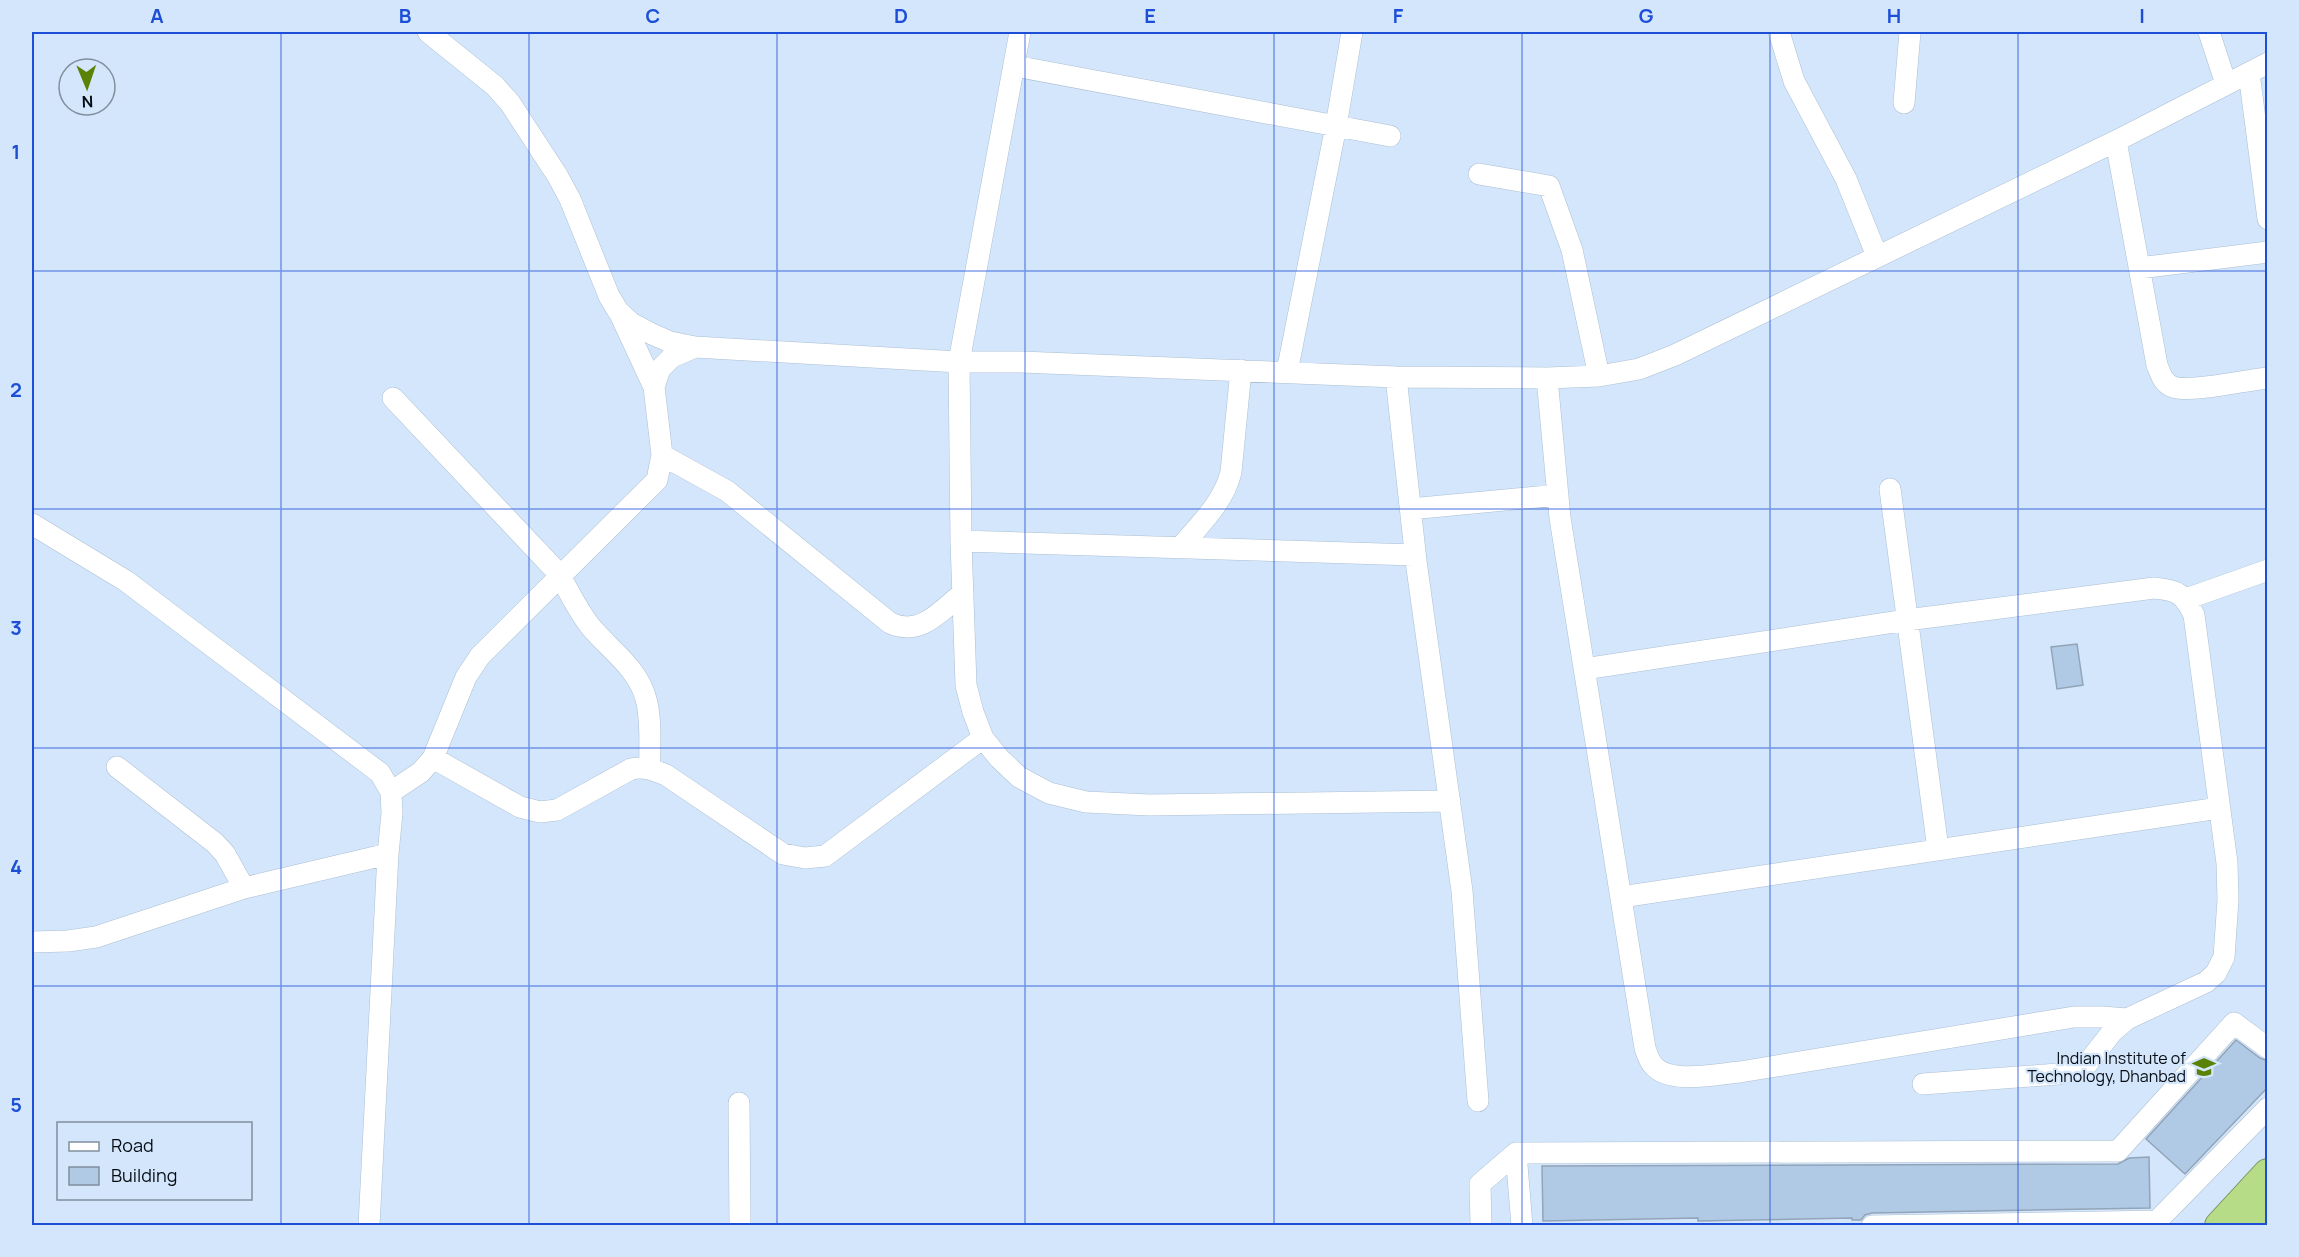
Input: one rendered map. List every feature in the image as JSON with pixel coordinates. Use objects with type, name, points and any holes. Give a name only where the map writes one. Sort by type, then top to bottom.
[{"type":"highway","points":[[2220,1226],[2268,1174]]},
{"type":"highway","points":[[2253,1226],[2268,1210]]},
{"type":"street","points":[[391,792],[421,772],[433,758],[466,677],[480,656],[651,488],[657,480],[662,455],[654,387],[609,296],[570,199],[557,175],[510,103],[495,86],[428,32]]},
{"type":"street","points":[[1020,32],[959,362],[961,542],[966,685],[983,738],[999,758],[1019,777],[1049,793],[1086,802],[1149,805],[1450,801]]},
{"type":"street","points":[[1287,372],[1336,126],[1352,32]]},
{"type":"street","points":[[1779,32],[1794,81],[1846,179],[1877,256]]},
{"type":"street","points":[[1904,103],[1910,32]]},
{"type":"street","points":[[2209,32],[2226,84]]},
{"type":"street","points":[[1014,66],[1390,136]]},
{"type":"street","points":[[618,311],[631,323],[651,334],[670,342],[695,347],[959,362],[1020,362],[1396,377],[1599,376],[1639,369],[1675,355],[2116,141],[2258,68],[2268,219]]},
{"type":"street","points":[[2116,141],[2157,365],[2163,380],[2173,387],[2188,388],[2268,378]]},
{"type":"street","points":[[1479,174],[1549,186],[1572,250],[1599,376]]},
{"type":"street","points":[[2139,268],[2268,252]]},
{"type":"street","points":[[654,387],[660,369],[672,357],[695,347]]},
{"type":"street","points":[[1181,547],[1221,499],[1227,487],[1231,472],[1241,370]]},
{"type":"street","points":[[1396,377],[1415,555],[1462,891],[1478,1101]]},
{"type":"street","points":[[1547,378],[1558,495],[1584,669],[1645,1048],[1653,1066],[1666,1075],[1688,1077],[1740,1072],[2074,1017],[2127,1019]]},
{"type":"street","points":[[393,398],[560,575],[577,609],[635,673],[646,698],[650,768]]},
{"type":"street","points":[[662,455],[727,491],[890,623],[901,628],[920,626],[963,593]]},
{"type":"street","points":[[1890,489],[1938,849]]},
{"type":"street","points":[[1410,509],[1558,495]]},
{"type":"street","points":[[32,524],[145,595],[380,772],[391,792],[392,813],[369,1226]]},
{"type":"street","points":[[961,542],[1415,555]]},
{"type":"street","points":[[2186,599],[2268,570]]},
{"type":"street","points":[[1584,669],[1907,620],[2154,588],[2172,590],[2186,599],[2194,615],[2227,863],[2228,900],[2224,957],[2216,973],[2206,982],[2127,1019],[2112,1032],[2087,1064],[2073,1071],[1923,1084]]},
{"type":"street","points":[[433,758],[520,807],[540,812],[557,810],[631,769],[650,768],[666,775],[783,854],[805,858],[825,856],[983,738]]},
{"type":"street","points":[[117,767],[215,843],[225,854],[244,888]]},
{"type":"street","points":[[1621,897],[2220,808]]},
{"type":"street","points":[[32,942],[68,941],[96,937],[244,888],[388,854]]},
{"type":"street","points":[[1481,1226],[1480,1184],[1516,1153],[2118,1151],[2234,1023],[2268,1048]]},
{"type":"street","points":[[739,1103],[740,1226]]},
{"type":"street","points":[[1872,1226],[2157,1221],[2268,1108]]},
{"type":"street","points":[[1516,1153],[1522,1226]]},
{"type":"building","points":[[2077,644],[2083,685],[2057,689],[2051,647]]},
{"type":"building","points":[[2236,1040],[2260,1058],[2268,1061],[2268,1087],[2185,1174],[2146,1139]]},
{"type":"building","points":[[2149,1157],[2150,1208],[1872,1213],[1865,1215],[1861,1220],[1852,1220],[1852,1218],[1698,1221],[1698,1218],[1543,1221],[1542,1166],[2118,1164],[2129,1158]]},
{"type":"place","name":"Indian Institute of Technology, Dhanbad","points":[[2204,1067]]}]
